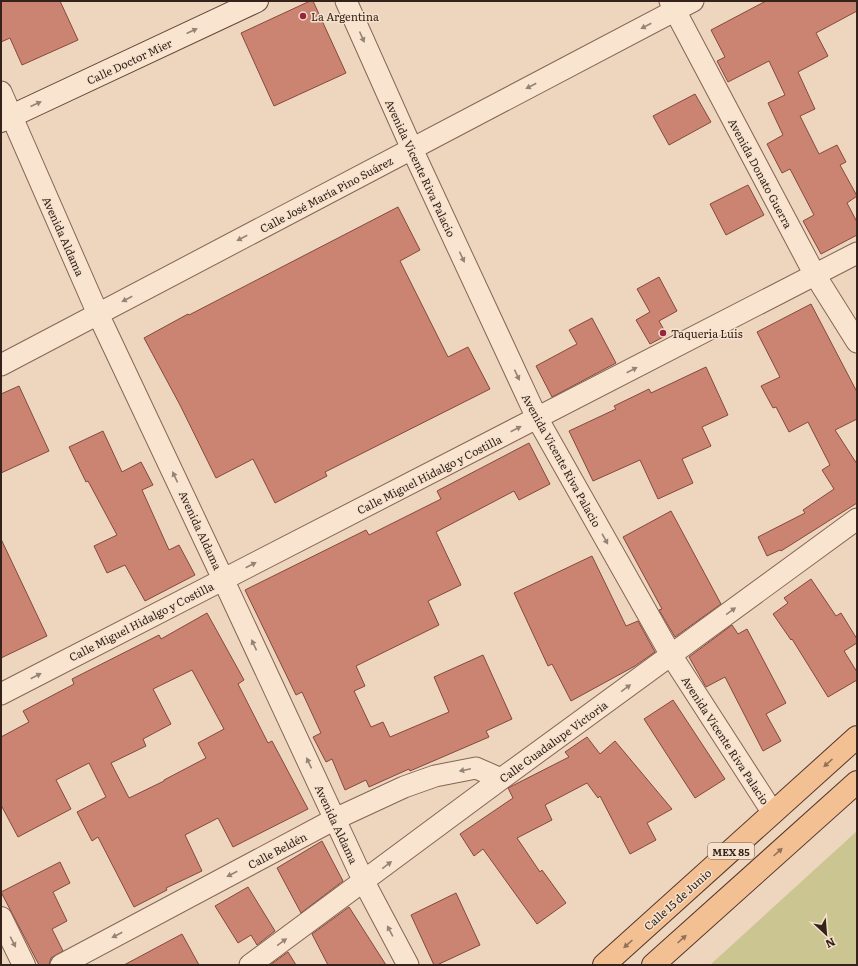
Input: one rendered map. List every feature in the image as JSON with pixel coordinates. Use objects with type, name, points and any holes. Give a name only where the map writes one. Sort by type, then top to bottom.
[{"type":"main road","name":"Calle Doctor Mier","points":[[6,118],[257,1]]},
{"type":"main road","name":"Calle 15 de Junio","points":[[604,965],[857,737]]},
{"type":"main road","name":"MEX 85","points":[[653,965],[857,782]]},
{"type":"main road","points":[[1,918],[24,965]]},
{"type":"street","name":"Avenida Vicente Riva Palacio","points":[[346,1],[412,149],[537,418],[671,655],[773,813]]},
{"type":"street","name":"Calle José María Pino Suárez","points":[[1,365],[412,149],[680,4]]},
{"type":"street","name":"Avenida Donato Guerra","points":[[680,4],[815,275],[857,342]]},
{"type":"street","name":"Avenida Aldama","points":[[1,92],[6,118],[224,579],[364,882],[408,965]]},
{"type":"street","name":"Calle Miguel Hidalgo y Costilla","points":[[1,694],[857,253]]},
{"type":"street","name":"Calle Guadalupe Victoria","points":[[250,965],[501,779],[857,519]]},
{"type":"street","name":"Calle Beldén","points":[[61,965],[335,819],[404,787],[435,776],[476,768],[501,779]]},
{"type":"shaded area","points":[[857,831],[857,965],[710,965]]},
{"type":"building","points":[[1,1],[60,1],[78,40],[22,65],[10,38],[1,42]]},
{"type":"building","points":[[310,1],[313,1],[346,73],[274,106],[241,33]]},
{"type":"building","points":[[766,1],[857,1],[857,11],[816,33],[828,56],[798,72],[815,109],[800,116],[819,154],[837,145],[846,162],[840,165],[857,196],[847,203],[857,222],[857,235],[821,254],[803,221],[814,215],[790,169],[782,173],[767,144],[783,135],[768,103],[785,95],[769,61],[728,82],[717,61],[725,57],[711,30]]},
{"type":"building","points":[[695,94],[711,122],[669,145],[653,116]]},
{"type":"building","points":[[748,185],[764,215],[726,235],[710,204]]},
{"type":"building","points":[[398,207],[420,250],[400,261],[448,357],[468,347],[490,389],[325,472],[327,476],[275,503],[253,459],[216,478],[180,405],[144,338]]},
{"type":"building","points":[[659,277],[677,311],[659,321],[667,335],[650,344],[636,320],[650,312],[637,289]]},
{"type":"building","points":[[811,304],[857,392],[857,419],[835,430],[857,464],[857,503],[781,551],[780,550],[767,556],[758,537],[805,513],[803,510],[834,489],[822,470],[830,465],[808,422],[789,432],[776,407],[773,408],[761,386],[780,377],[757,332]]},
{"type":"building","points":[[592,318],[616,363],[552,397],[536,366],[577,344],[569,330]]},
{"type":"building","points":[[706,367],[728,415],[702,427],[711,446],[682,459],[693,483],[658,499],[640,460],[593,481],[569,431],[616,409],[614,406],[649,389],[651,393]]},
{"type":"building","points":[[19,386],[49,451],[1,473],[1,394]]},
{"type":"building","points":[[103,431],[122,472],[141,462],[153,485],[142,490],[169,550],[179,545],[195,575],[145,601],[125,565],[107,573],[94,546],[117,535],[88,481],[86,482],[69,447]]},
{"type":"building","points":[[529,443],[550,484],[519,500],[514,491],[436,532],[461,585],[428,601],[439,625],[356,666],[365,686],[354,691],[371,727],[383,722],[390,737],[449,712],[434,677],[483,655],[512,719],[486,731],[489,737],[410,771],[409,769],[369,787],[366,780],[345,790],[332,759],[326,762],[313,737],[321,733],[302,692],[296,695],[245,590],[366,530],[369,535],[441,499],[437,491]]},
{"type":"building","points":[[671,511],[721,604],[675,637],[659,610],[662,609],[623,537]]},
{"type":"building","points":[[1,539],[47,636],[1,658]]},
{"type":"building","points":[[592,556],[626,626],[638,621],[655,652],[635,666],[571,701],[552,664],[548,666],[514,593]]},
{"type":"building","points":[[811,579],[836,616],[841,613],[857,639],[857,643],[844,651],[857,672],[857,680],[828,697],[792,639],[791,640],[773,614],[788,603],[784,598]]},
{"type":"building","points":[[207,613],[244,680],[238,684],[268,743],[272,741],[308,809],[233,847],[218,818],[185,835],[202,871],[166,888],[167,890],[134,907],[98,837],[92,841],[77,812],[106,797],[89,763],[56,780],[71,809],[18,837],[1,805],[1,737],[29,722],[23,711],[74,684],[72,679],[159,635],[161,639]],"holes":[[[192,670],[224,729],[198,743],[206,758],[129,798],[111,763],[146,746],[143,739],[171,724],[153,689]]]},
{"type":"building","points":[[732,625],[738,634],[747,629],[786,703],[766,714],[781,741],[763,751],[725,677],[706,687],[689,657]]},
{"type":"building","points":[[673,700],[725,779],[695,798],[644,719]]},
{"type":"building","points":[[587,737],[600,754],[615,741],[672,809],[647,823],[656,840],[630,854],[600,796],[598,798],[587,783],[545,805],[552,820],[517,838],[540,872],[542,870],[566,903],[537,924],[483,849],[474,856],[460,834],[513,798],[508,788],[569,757],[565,752]]},
{"type":"building","points":[[322,841],[343,881],[301,913],[277,868]]},
{"type":"building","points":[[60,862],[70,883],[53,892],[67,921],[52,929],[63,951],[51,958],[49,965],[39,965],[1,892]]},
{"type":"building","points":[[248,887],[275,931],[257,945],[251,935],[238,943],[215,906]]},
{"type":"building","points":[[456,893],[480,945],[434,965],[411,915]]},
{"type":"building","points":[[349,907],[386,965],[328,965],[312,934]]},
{"type":"building","points":[[182,934],[199,965],[124,965]]},
{"type":"building","points":[[288,952],[296,965],[270,965]]},
{"type":"place","name":"La Argentina","points":[[303,16]]},
{"type":"place","name":"Taqueria Luis","points":[[663,333]]}]
